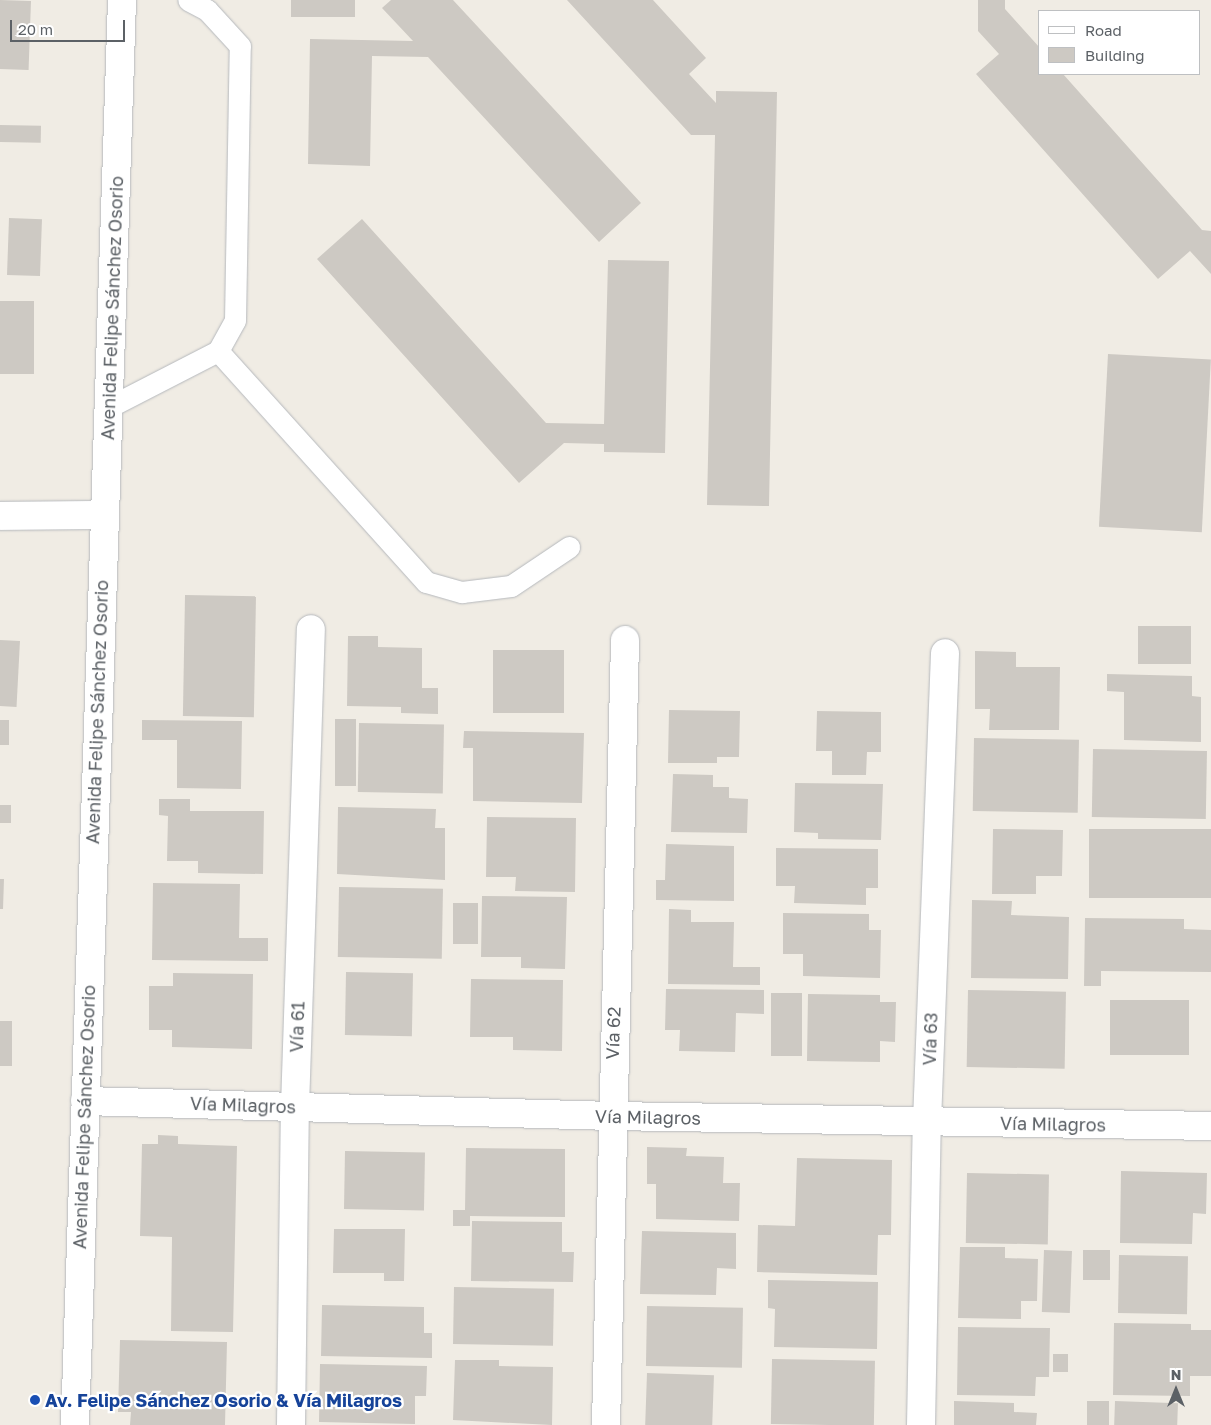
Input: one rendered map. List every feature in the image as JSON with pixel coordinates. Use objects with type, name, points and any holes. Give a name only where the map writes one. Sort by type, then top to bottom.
[{"type":"street","name":"Avenida Felipe Sánchez Osorio","points":[[74,1425],[122,0]]},
{"type":"street","points":[[0,516],[104,515]]},
{"type":"street","name":"Vía 61","points":[[291,1425],[295,1107],[311,629]]},
{"type":"street","name":"Vía 62","points":[[606,1425],[611,1116],[625,640]]},
{"type":"street","name":"Vía 63","points":[[921,1425],[927,1122],[945,653]]},
{"type":"street","name":"Vía Milagros","points":[[84,1101],[611,1116],[1211,1126]]},
{"type":"lane","points":[[109,407],[218,351],[235,320],[240,46],[207,10],[188,0]]},
{"type":"lane","points":[[218,351],[426,582],[462,592],[511,586],[569,547]]},
{"type":"building","points":[[0,0],[31,1],[29,70],[0,69]]},
{"type":"building","points":[[291,0],[355,0],[355,17],[291,17]]},
{"type":"building","points":[[391,0],[453,0],[641,203],[599,242],[428,57],[372,56],[370,166],[308,164],[310,39],[413,41],[382,8]]},
{"type":"building","points":[[567,0],[653,0],[706,58],[689,74],[716,103],[716,91],[777,92],[769,506],[707,505],[715,135],[691,135]]},
{"type":"building","points":[[978,0],[1005,0],[1005,9],[1038,46],[1038,75],[1064,75],[1202,230],[1211,231],[1211,274],[1190,251],[1158,279],[976,74],[999,54],[978,31]]},
{"type":"building","points":[[0,125],[41,126],[41,143],[0,142]]},
{"type":"building","points":[[9,218],[42,219],[40,276],[7,275]]},
{"type":"building","points":[[362,219],[546,423],[604,424],[608,260],[669,261],[665,453],[604,452],[604,444],[564,443],[519,483],[317,259]]},
{"type":"building","points":[[0,301],[34,301],[34,374],[0,374]]},
{"type":"building","points":[[1108,354],[1211,359],[1202,532],[1099,527]]},
{"type":"building","points":[[185,595],[256,596],[254,717],[183,716]]},
{"type":"building","points":[[1138,626],[1191,626],[1191,664],[1138,664]]},
{"type":"building","points":[[348,636],[378,636],[378,647],[422,648],[422,688],[438,688],[438,714],[401,713],[401,707],[347,706]]},
{"type":"building","points":[[0,640],[20,641],[17,707],[0,706]]},
{"type":"building","points":[[493,650],[564,650],[564,713],[493,713]]},
{"type":"building","points":[[975,651],[1016,652],[1016,667],[1060,667],[1059,730],[989,730],[990,709],[975,709]]},
{"type":"building","points":[[1107,674],[1192,676],[1192,696],[1201,697],[1201,742],[1124,740],[1124,692],[1107,691]]},
{"type":"building","points":[[669,710],[740,711],[739,757],[717,757],[717,763],[668,763]]},
{"type":"building","points":[[817,711],[881,712],[881,752],[867,752],[866,775],[832,775],[832,751],[816,751]]},
{"type":"building","points":[[335,719],[356,719],[356,786],[335,786]]},
{"type":"building","points":[[0,720],[9,720],[9,745],[0,745]]},
{"type":"building","points":[[142,720],[242,721],[241,789],[177,788],[177,740],[142,740]]},
{"type":"building","points":[[359,723],[444,724],[443,793],[358,792]]},
{"type":"building","points":[[464,731],[584,733],[582,803],[473,801],[473,748],[463,748]]},
{"type":"building","points":[[974,738],[1079,740],[1078,813],[973,811]]},
{"type":"building","points":[[1093,749],[1207,751],[1206,819],[1092,817]]},
{"type":"building","points":[[673,774],[713,775],[713,787],[729,787],[729,798],[748,799],[747,833],[671,832]]},
{"type":"building","points":[[795,783],[883,784],[881,840],[818,839],[818,833],[794,832]]},
{"type":"building","points":[[159,799],[190,799],[190,811],[264,811],[263,874],[198,873],[198,861],[167,861],[168,816],[159,815]]},
{"type":"building","points":[[0,805],[11,805],[11,823],[0,823]]},
{"type":"building","points":[[338,807],[436,809],[435,828],[445,828],[445,880],[337,874]]},
{"type":"building","points":[[487,817],[576,818],[575,892],[515,891],[516,877],[486,877]]},
{"type":"building","points":[[993,829],[1063,830],[1062,876],[1036,876],[1036,894],[992,894]]},
{"type":"building","points":[[1089,829],[1211,829],[1211,898],[1089,898]]},
{"type":"building","points":[[666,844],[734,846],[734,901],[656,900],[656,880],[665,880]]},
{"type":"building","points":[[776,848],[878,849],[878,888],[866,888],[866,905],[794,903],[795,886],[776,886]]},
{"type":"building","points":[[0,879],[4,879],[3,909],[0,909]]},
{"type":"building","points":[[153,883],[240,884],[239,938],[268,938],[268,961],[152,960]]},
{"type":"building","points":[[339,887],[443,889],[442,959],[338,957]]},
{"type":"building","points":[[482,896],[567,897],[565,969],[521,968],[521,957],[481,957]]},
{"type":"building","points":[[972,900],[1012,901],[1011,915],[1069,917],[1068,979],[971,978]]},
{"type":"building","points":[[453,903],[478,903],[478,944],[453,944]]},
{"type":"building","points":[[669,909],[691,910],[691,922],[734,922],[733,967],[760,967],[760,985],[668,984]]},
{"type":"building","points":[[783,913],[869,914],[869,930],[881,930],[880,978],[803,976],[803,954],[783,954]]},
{"type":"building","points":[[1085,918],[1184,919],[1184,929],[1211,930],[1211,972],[1101,971],[1101,986],[1084,986]]},
{"type":"building","points":[[346,972],[413,973],[412,1036],[345,1035]]},
{"type":"building","points":[[173,973],[253,974],[252,1049],[172,1047],[172,1030],[149,1030],[149,986],[173,986]]},
{"type":"building","points":[[471,979],[563,980],[562,1051],[513,1050],[513,1037],[470,1037]]},
{"type":"building","points":[[666,989],[764,990],[764,1014],[736,1013],[735,1052],[679,1051],[680,1030],[665,1030]]},
{"type":"building","points":[[968,990],[1066,992],[1065,1069],[967,1067]]},
{"type":"building","points":[[771,993],[802,993],[802,1056],[771,1056]]},
{"type":"building","points":[[808,994],[880,995],[880,1002],[896,1002],[895,1042],[880,1041],[880,1062],[807,1061]]},
{"type":"building","points":[[1110,1000],[1189,1000],[1189,1055],[1110,1055]]},
{"type":"building","points":[[0,1021],[12,1021],[12,1066],[0,1066]]},
{"type":"building","points":[[158,1135],[178,1136],[178,1144],[237,1146],[233,1332],[171,1331],[172,1237],[140,1236],[142,1144],[158,1144]]},
{"type":"building","points":[[647,1147],[687,1148],[686,1156],[724,1157],[723,1183],[740,1183],[739,1221],[656,1219],[656,1184],[647,1184]]},
{"type":"building","points":[[466,1148],[565,1149],[565,1217],[470,1216],[470,1226],[453,1226],[453,1210],[465,1210]]},
{"type":"building","points":[[345,1151],[425,1152],[424,1210],[344,1209]]},
{"type":"building","points":[[797,1158],[892,1160],[891,1235],[878,1235],[877,1275],[757,1272],[758,1225],[795,1226]]},
{"type":"building","points":[[1121,1171],[1207,1173],[1206,1214],[1193,1213],[1192,1244],[1120,1243]]},
{"type":"building","points":[[967,1173],[1049,1174],[1048,1244],[966,1243]]},
{"type":"building","points":[[472,1221],[562,1222],[562,1252],[574,1252],[573,1282],[471,1281]]},
{"type":"building","points":[[334,1229],[405,1229],[404,1281],[384,1281],[384,1273],[333,1273]]},
{"type":"building","points":[[642,1231],[736,1233],[736,1269],[717,1268],[716,1295],[640,1294]]},
{"type":"building","points":[[960,1247],[1005,1247],[1005,1258],[1038,1259],[1037,1301],[1021,1301],[1021,1319],[958,1318]]},
{"type":"building","points":[[1044,1250],[1072,1251],[1070,1313],[1042,1312]]},
{"type":"building","points":[[1083,1250],[1110,1250],[1110,1280],[1083,1280]]},
{"type":"building","points":[[1119,1255],[1188,1256],[1187,1314],[1118,1313]]},
{"type":"building","points":[[768,1280],[878,1282],[877,1349],[774,1347],[775,1309],[768,1308]]},
{"type":"building","points":[[454,1287],[554,1289],[553,1346],[453,1344]]},
{"type":"building","points":[[322,1305],[424,1307],[424,1333],[432,1333],[432,1358],[321,1356]]},
{"type":"building","points":[[647,1306],[743,1308],[742,1368],[646,1366]]},
{"type":"building","points":[[1114,1323],[1191,1324],[1191,1330],[1211,1330],[1211,1376],[1190,1376],[1190,1396],[1113,1395]]},
{"type":"building","points":[[958,1327],[1050,1328],[1049,1377],[1036,1377],[1035,1396],[957,1395]]},
{"type":"building","points":[[120,1340],[227,1342],[225,1425],[130,1425],[131,1412],[118,1412]]},
{"type":"building","points":[[1053,1354],[1068,1354],[1068,1372],[1053,1372]]},
{"type":"building","points":[[772,1359],[875,1361],[874,1425],[771,1424]]},
{"type":"building","points":[[455,1360],[499,1360],[499,1366],[553,1367],[552,1425],[453,1420]]},
{"type":"building","points":[[320,1364],[427,1366],[426,1396],[415,1396],[415,1424],[319,1422]]},
{"type":"building","points":[[647,1373],[714,1375],[712,1425],[645,1425]]},
{"type":"building","points":[[954,1401],[1014,1403],[1014,1412],[1037,1413],[1036,1425],[954,1425]]},
{"type":"building","points":[[1087,1401],[1109,1401],[1109,1425],[1087,1425]]},
{"type":"building","points":[[1115,1401],[1178,1403],[1177,1425],[1114,1425]]},
{"type":"place","name":"Av. Felipe Sánchez Osorio & Vía Milagros","points":[[35,1400]]}]
